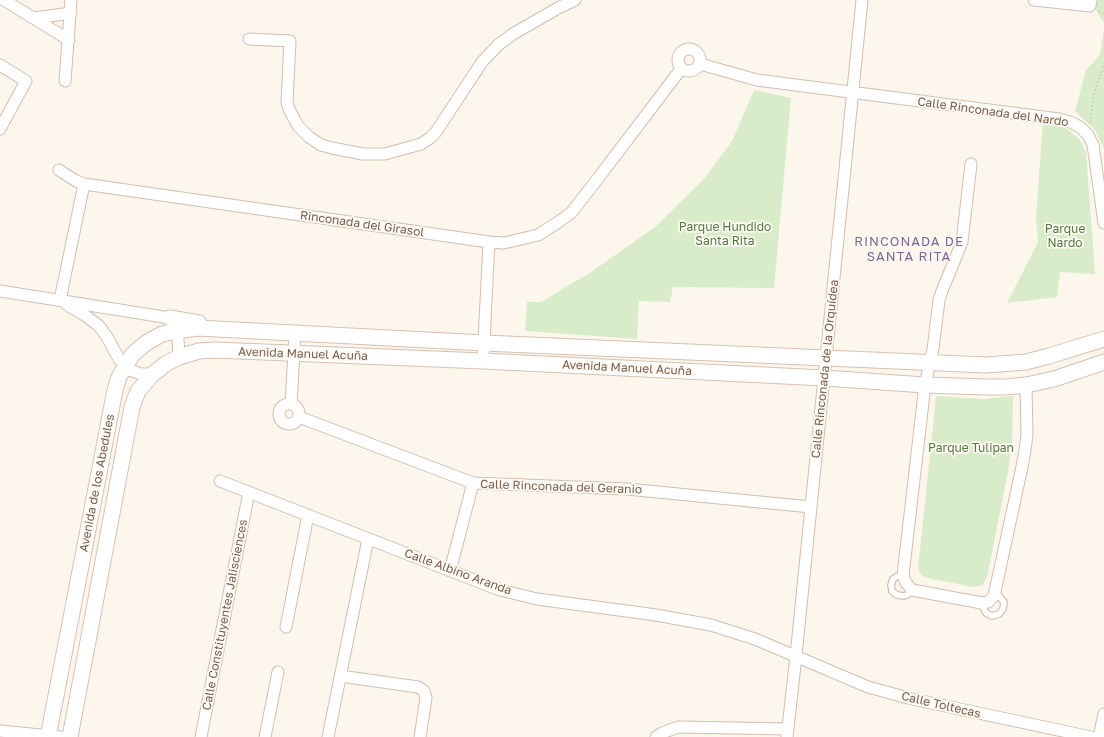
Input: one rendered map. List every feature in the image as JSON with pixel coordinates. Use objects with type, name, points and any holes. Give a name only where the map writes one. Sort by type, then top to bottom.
[{"type":"street","points":[[4,0],[69,40]]},
{"type":"street","points":[[65,81],[71,0]]},
{"type":"street","points":[[249,39],[290,41],[287,102],[288,109],[298,126],[309,137],[321,145],[332,148],[362,154],[385,154],[421,144],[430,138],[436,132],[482,62],[498,45],[539,19],[575,0]]},
{"type":"street","name":"Calle Rinconada de la Orquídea","points":[[787,733],[862,0]]},
{"type":"street","points":[[1034,0],[1091,3]]},
{"type":"street","points":[[34,18],[71,13]]},
{"type":"street","points":[[689,49],[696,51],[700,57],[700,64],[696,70],[688,72],[681,69],[678,63],[678,56],[682,51],[689,49]]},
{"type":"street","name":"Calle Rinconada del Nardo","points":[[700,64],[756,80],[1059,119],[1070,122],[1080,127],[1088,136],[1093,145],[1104,223]]},
{"type":"street","points":[[0,65],[26,81],[0,129]]},
{"type":"street","name":"Rinconada del Girasol","points":[[59,170],[76,181],[84,184],[504,243],[538,235],[571,213],[681,69]]},
{"type":"street","points":[[971,164],[962,242],[939,300],[933,349],[925,385],[903,575],[906,583],[912,590],[982,603],[990,600],[995,594],[1025,450],[1027,435],[1026,385]]},
{"type":"street","points":[[60,300],[84,184]]},
{"type":"street","points":[[483,361],[489,242]]},
{"type":"street","points":[[0,292],[60,300],[173,324],[178,339],[179,357]]},
{"type":"street","points":[[60,300],[99,326],[119,359],[125,366],[132,371],[141,374],[153,374]]},
{"type":"street","name":"Avenida de los Abedules","points":[[52,736],[115,390],[119,377],[132,355],[146,343],[162,334],[173,324],[198,328],[249,331]]},
{"type":"street","name":"Avenida Manuel Acuña","points":[[249,331],[484,344],[986,365],[1026,362],[1104,339]]},
{"type":"street","points":[[291,404],[295,334]]},
{"type":"street","name":"Avenida Manuel Acuña","points":[[153,374],[167,363],[179,357],[199,351],[215,350],[483,361],[824,378],[987,388],[1026,385],[1054,378],[1104,362]]},
{"type":"street","name":"Avenida de los Abedules","points":[[70,737],[132,407],[138,390],[153,374]]},
{"type":"street","points":[[291,404],[298,409],[300,413],[297,422],[287,425],[279,418],[279,412],[286,405],[291,404]]},
{"type":"street","name":"Calle Rinconada del Geranio","points":[[299,417],[473,483],[627,488],[811,507]]},
{"type":"street","name":"Calle Albino Aranda","points":[[220,481],[500,590],[537,599],[656,615],[711,625],[756,639],[796,656]]},
{"type":"street","points":[[450,570],[473,483]]},
{"type":"street","name":"Calle Constituyentes Jalisciences","points":[[201,737],[249,492]]},
{"type":"street","points":[[286,627],[308,515]]},
{"type":"street","points":[[328,737],[368,539]]},
{"type":"street","name":"Calle Toltecas","points":[[796,656],[868,687],[908,698],[1091,737]]},
{"type":"street","points":[[265,737],[278,672]]},
{"type":"street","points":[[340,676],[418,687],[424,691],[426,698],[420,737]]},
{"type":"street","points":[[1099,737],[1104,714]]},
{"type":"street","points":[[656,737],[678,726],[787,733]]},
{"type":"street","points":[[0,731],[52,736]]},
{"type":"lane","points":[[903,575],[893,579],[891,585],[892,591],[897,595],[904,596],[912,590]]},
{"type":"lane","points":[[982,603],[982,607],[986,613],[992,616],[999,614],[1003,609],[1004,602],[995,594]]},
{"type":"path","points":[[1088,136],[1094,94],[1104,65]]},
{"type":"green space","points":[[1097,0],[1104,0],[1104,23],[1096,10]]},
{"type":"green space","points":[[1104,27],[1104,149],[1095,130],[1075,111],[1086,70],[1100,55]]},
{"type":"green space","name":"Parque Hundido Santa Rita","points":[[754,90],[791,98],[774,288],[673,287],[670,302],[639,301],[637,339],[525,331],[527,302],[541,302],[591,272],[655,227],[704,179],[732,141]]},
{"type":"green space","name":"Parque Nardo","points":[[1043,122],[1056,124],[1067,129],[1079,139],[1086,152],[1095,274],[1060,272],[1057,297],[1007,303],[1038,242],[1036,218]]},
{"type":"green space","name":"Parque Tulipan","points":[[936,396],[984,399],[1013,396],[1012,444],[1008,472],[987,578],[980,586],[973,587],[927,578],[921,575],[918,569]]},
{"type":"district","name":"RINCONADA DE SANTA RITA","points":[[909,250]]}]
